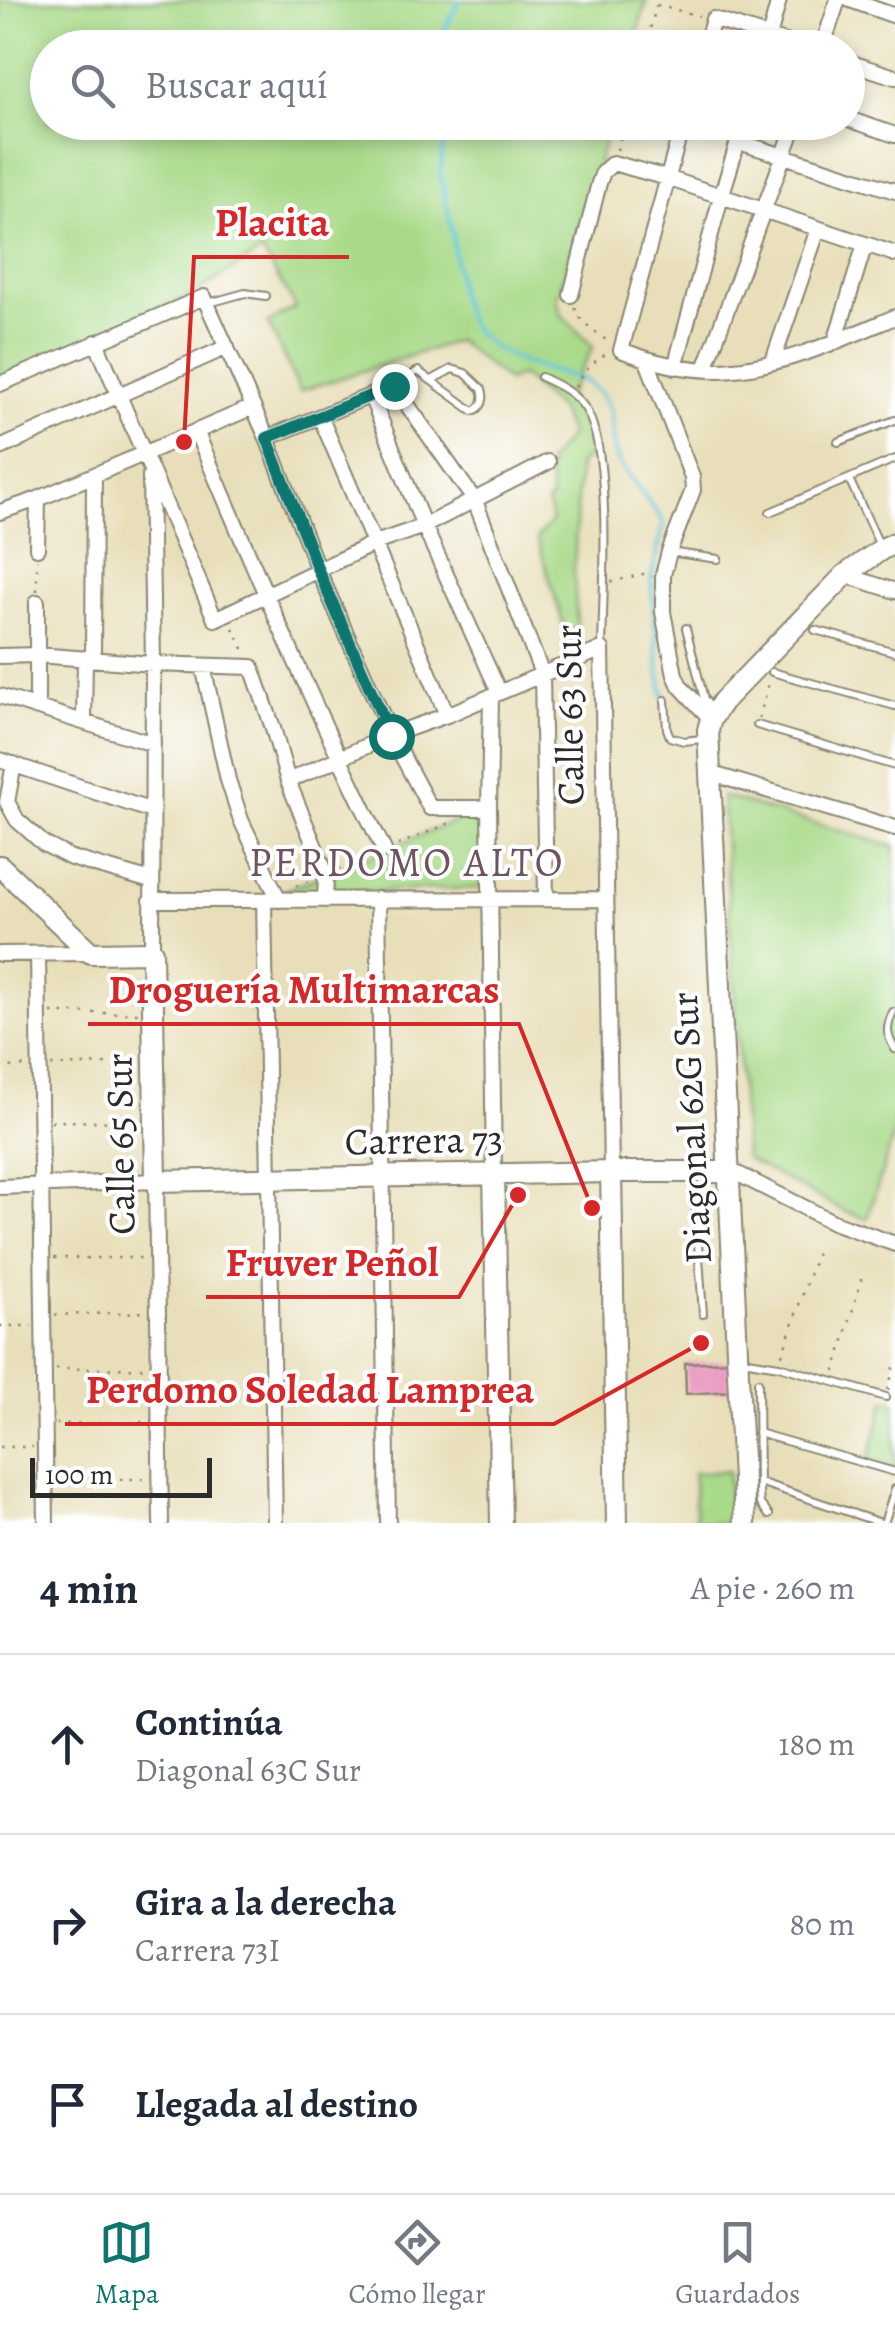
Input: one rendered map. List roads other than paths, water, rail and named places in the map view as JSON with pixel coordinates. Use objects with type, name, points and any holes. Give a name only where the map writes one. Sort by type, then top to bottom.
[{"type":"street","points":[[771,30],[780,0]]},
{"type":"street","points":[[828,30],[838,0]]},
{"type":"street","points":[[850,0],[895,16]]},
{"type":"street","points":[[710,30],[713,19],[739,30]]},
{"type":"street","points":[[865,68],[895,78]]},
{"type":"street","points":[[865,125],[895,135]]},
{"type":"street","points":[[678,140],[621,350],[675,367],[735,369],[835,342],[895,316]]},
{"type":"street","points":[[706,369],[789,140]]},
{"type":"street","points":[[675,367],[739,142],[895,191]]},
{"type":"street","points":[[571,295],[598,182],[614,163],[895,254]]},
{"type":"street","points":[[773,361],[818,229]]},
{"type":"street","points":[[835,342],[865,244]]},
{"type":"street","points":[[0,384],[205,300],[391,736],[430,808],[489,808]]},
{"type":"street","points":[[96,342],[221,616],[375,543],[424,526],[548,462]]},
{"type":"street","points":[[0,448],[227,347]]},
{"type":"street","points":[[647,360],[692,477],[693,490],[669,552],[663,612],[675,676],[710,725],[723,701],[844,576],[888,546]]},
{"type":"street","points":[[267,438],[394,386],[475,501],[542,674],[546,899]]},
{"type":"street","points":[[371,396],[495,694],[489,808],[500,1523]]},
{"type":"street","points":[[0,512],[148,458],[253,407]]},
{"type":"street","points":[[320,416],[447,715]]},
{"type":"street","points":[[196,432],[264,594],[384,850]]},
{"type":"street","name":"Calle 65 Sur","points":[[148,458],[161,1523]]},
{"type":"street","points":[[84,722],[90,658],[94,475]]},
{"type":"street","points":[[37,548],[38,499]]},
{"type":"street","points":[[844,576],[895,591]]},
{"type":"street","points":[[37,602],[37,708]]},
{"type":"street","points":[[288,782],[602,648]]},
{"type":"street","name":"Calle 63 Sur","points":[[602,648],[616,1523]]},
{"type":"street","points":[[0,656],[252,667],[288,782],[326,874],[325,900]]},
{"type":"street","points":[[203,666],[228,780],[272,900],[268,1178],[275,1523]]},
{"type":"street","points":[[0,696],[153,744]]},
{"type":"street","name":"Diagonal 62G Sur","points":[[710,725],[709,773],[746,1523]]},
{"type":"street","points":[[152,811],[7,762],[7,802],[17,820],[44,844],[71,858],[152,881]]},
{"type":"street","points":[[709,773],[895,828]]},
{"type":"street","points":[[0,866],[91,953]]},
{"type":"street","points":[[151,900],[606,898]]},
{"type":"street","points":[[378,900],[388,1523]]},
{"type":"street","points":[[0,954],[152,952]]},
{"type":"street","points":[[38,954],[46,1523]]},
{"type":"street","name":"Carrera 73","points":[[0,1186],[728,1172],[833,1222],[895,1244]]},
{"type":"lane","points":[[205,300],[244,293],[266,296]]},
{"type":"lane","points":[[394,386],[418,370],[472,411],[482,403],[482,388],[464,373],[452,370],[432,380]]},
{"type":"lane","name":"Calle 63 Sur","points":[[541,377],[572,393],[586,410],[595,431],[602,485],[602,648]]},
{"type":"lane","points":[[838,442],[895,420]]},
{"type":"lane","points":[[770,512],[895,459]]},
{"type":"lane","points":[[850,478],[873,535],[888,546]]},
{"type":"lane","points":[[669,552],[718,559]]},
{"type":"lane","points":[[665,700],[670,737],[684,741],[710,725],[686,628]]},
{"type":"lane","points":[[815,630],[895,652]]},
{"type":"lane","points":[[772,672],[895,706]]},
{"type":"lane","points":[[757,725],[895,766]]},
{"type":"lane","points":[[893,1012],[887,1026],[895,1050]]},
{"type":"lane","points":[[692,1172],[702,1314]]},
{"type":"lane","points":[[737,1358],[886,1397]]},
{"type":"lane","points":[[758,1382],[760,1504],[769,1515]]},
{"type":"lane","points":[[758,1433],[895,1472]]},
{"type":"lane","points":[[759,1482],[882,1523],[895,1489]]},
{"type":"waterway","points":[[444,30],[460,0]]},
{"type":"waterway","points":[[439,140],[443,149],[440,172],[459,295],[473,329],[493,347],[520,361],[586,381],[602,395],[610,411],[614,450],[620,464],[664,522],[651,579],[664,698]]},
{"type":"place","name":"Placita","points":[[184,442]]},
{"type":"place","name":"Fruver Peñol","points":[[518,1195]]},
{"type":"place","name":"Droguería Multimarcas","points":[[592,1208]]},
{"type":"place","name":"Perdomo Soledad Lamprea","points":[[701,1343]]},
{"type":"district","name":"PERDOMO ALTO","points":[[407,862]]}]
